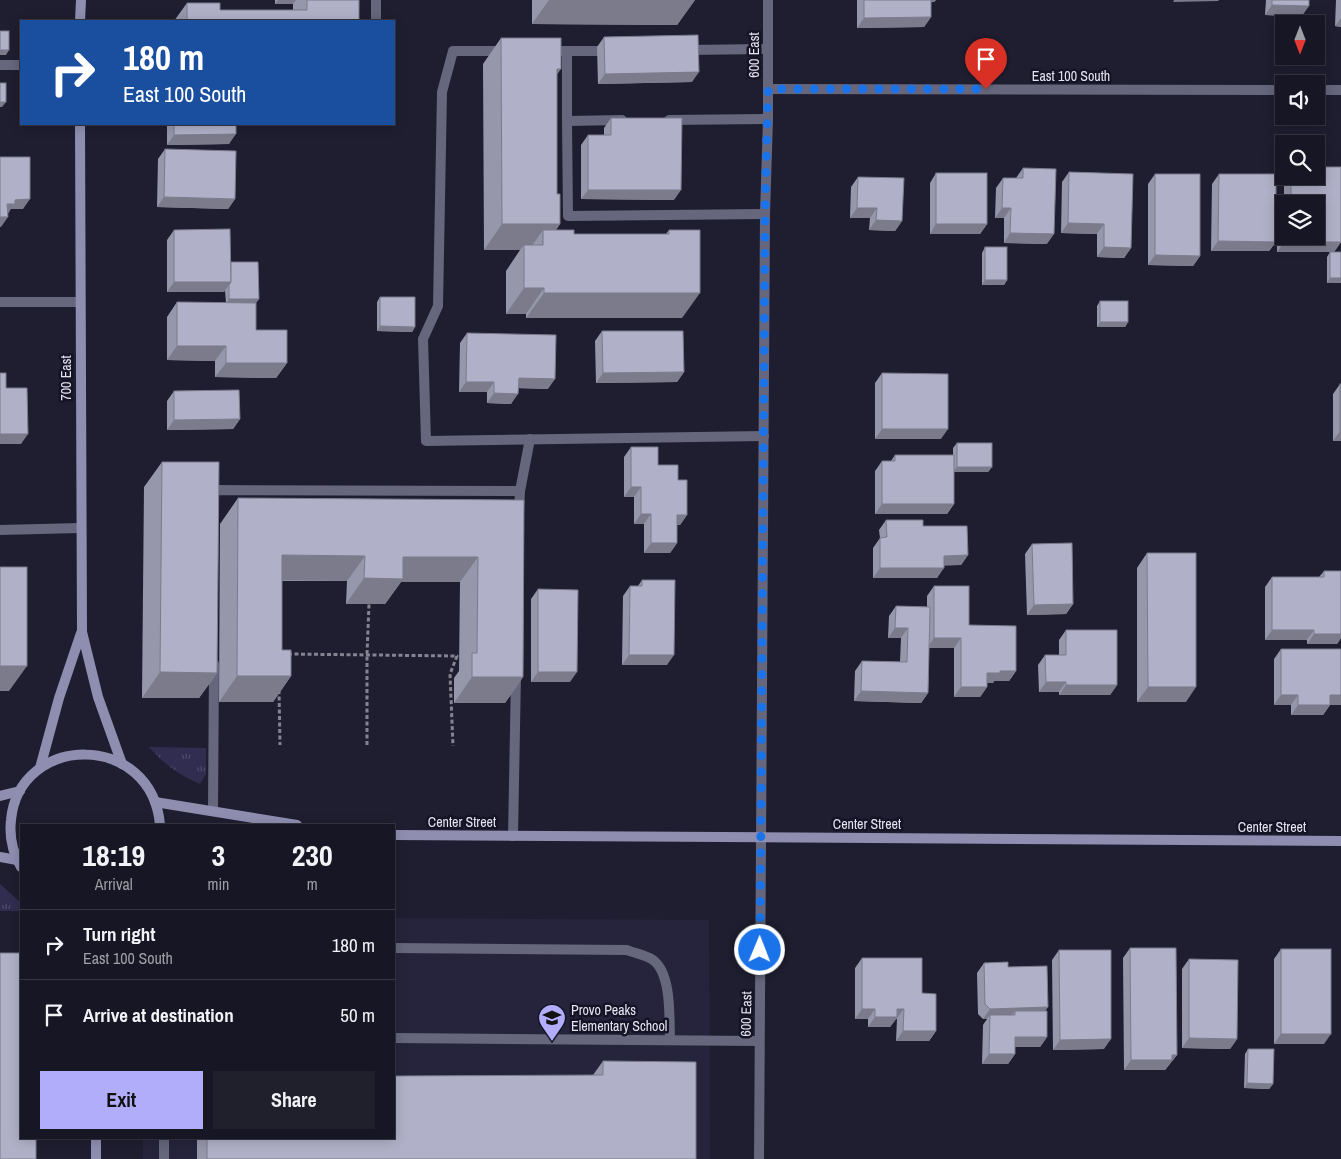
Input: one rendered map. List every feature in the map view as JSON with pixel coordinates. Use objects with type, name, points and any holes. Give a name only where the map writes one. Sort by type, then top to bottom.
[{"type":"street","points":[[80,20],[81,0]]},
{"type":"street","points":[[376,0],[376,20]]},
{"type":"street","name":"600 East","points":[[758,1159],[768,0]]},
{"type":"street","points":[[680,50],[768,49]]},
{"type":"street","points":[[538,51],[624,50]]},
{"type":"street","points":[[520,51],[453,52],[442,92],[438,306],[423,338],[426,441],[764,436]]},
{"type":"street","points":[[567,51],[568,216],[765,214]]},
{"type":"street","points":[[0,65],[20,65]]},
{"type":"street","name":"East 100 South","points":[[768,89],[1275,90]]},
{"type":"street","points":[[1325,90],[1341,90]]},
{"type":"street","points":[[662,120],[768,119]]},
{"type":"street","points":[[567,121],[633,120]]},
{"type":"street","name":"700 East","points":[[80,125],[80,528],[82,632],[98,697],[122,764]]},
{"type":"street","points":[[0,302],[80,302]]},
{"type":"street","points":[[519,520],[520,491],[530,439]]},
{"type":"street","points":[[213,510],[212,490],[520,491]]},
{"type":"street","points":[[0,530],[80,528]]},
{"type":"street","name":"700 East","points":[[40,768],[59,698],[82,632]]},
{"type":"street","points":[[213,811],[214,657]]},
{"type":"street","points":[[513,836],[516,668]]},
{"type":"street","points":[[19,864],[12,845],[10,830],[12,812],[20,791],[40,768],[55,760],[76,754],[98,755],[122,764],[137,775],[149,790],[155,802],[160,824]]},
{"type":"street","points":[[0,796],[20,791]]},
{"type":"street","points":[[155,802],[291,824]]},
{"type":"street","name":"Center Street","points":[[395,835],[1341,841]]},
{"type":"street","points":[[0,857],[19,864]]},
{"type":"street","points":[[395,948],[626,950],[652,959],[664,973],[669,1002],[670,1040]]},
{"type":"street","points":[[395,1038],[759,1041]]},
{"type":"street","points":[[96,1139],[96,1159]]},
{"type":"street","points":[[164,1139],[164,1159]]},
{"type":"path","points":[[367,746],[369,604]]},
{"type":"path","points":[[278,654],[456,656],[450,674],[453,746]]},
{"type":"path","points":[[279,682],[280,745]]},
{"type":"shaded area","name":"Provo Peaks Elementary School","points":[[395,918],[709,920],[710,1159],[143,1159],[143,1139],[395,1139]]},
{"type":"green space","points":[[149,747],[206,748],[206,774],[200,784],[192,781],[172,769]]},
{"type":"green space","points":[[0,884],[20,902],[20,911],[0,911]]},
{"type":"building","points":[[307,0],[359,0],[359,20],[187,20],[187,3],[220,3],[220,10],[307,10]]},
{"type":"building","points":[[864,0],[931,0],[931,17],[864,18]]},
{"type":"building","points":[[1272,0],[1309,0],[1309,6],[1272,5]]},
{"type":"building","points":[[0,31],[9,31],[9,50],[0,50]]},
{"type":"building","points":[[698,35],[699,72],[605,74],[604,37]]},
{"type":"building","points":[[501,38],[561,38],[561,69],[557,69],[557,194],[560,194],[560,224],[502,224]]},
{"type":"building","points":[[0,83],[6,83],[6,102],[0,102]]},
{"type":"building","points":[[611,118],[682,118],[681,190],[588,190],[588,135],[611,135]]},
{"type":"building","points":[[174,125],[236,125],[236,134],[174,135]]},
{"type":"building","points":[[165,149],[236,151],[235,199],[164,197]]},
{"type":"building","points":[[0,157],[30,157],[30,199],[15,200],[15,204],[7,204],[8,217],[0,217]]},
{"type":"building","points":[[1325,167],[1341,167],[1341,242],[1325,242],[1325,195],[1291,195],[1291,185],[1325,185]]},
{"type":"building","points":[[1023,168],[1056,169],[1054,234],[1010,233],[1011,208],[1002,208],[1003,178],[1023,178]]},
{"type":"building","points":[[1069,172],[1133,174],[1131,248],[1104,247],[1104,224],[1068,223]]},
{"type":"building","points":[[936,173],[987,173],[987,224],[936,224]]},
{"type":"building","points":[[1155,174],[1200,174],[1200,256],[1155,255]]},
{"type":"building","points":[[1219,174],[1275,174],[1275,242],[1218,241]]},
{"type":"building","points":[[858,177],[904,178],[902,221],[876,220],[877,208],[857,208]]},
{"type":"building","points":[[230,229],[231,282],[174,282],[174,230]]},
{"type":"building","points":[[543,230],[574,230],[574,234],[669,234],[669,230],[700,230],[700,293],[544,293],[544,288],[524,288],[524,245],[543,245]]},
{"type":"building","points":[[985,247],[1007,247],[1007,280],[985,280]]},
{"type":"building","points":[[1330,252],[1341,252],[1341,278],[1330,278]]},
{"type":"building","points":[[231,262],[258,262],[259,299],[229,299]]},
{"type":"building","points":[[380,297],[415,297],[415,327],[380,326]]},
{"type":"building","points":[[1100,301],[1128,301],[1128,322],[1100,322]]},
{"type":"building","points":[[177,302],[256,303],[256,330],[287,330],[287,363],[226,363],[226,346],[177,346]]},
{"type":"building","points":[[602,331],[683,331],[684,372],[603,373]]},
{"type":"building","points":[[467,333],[556,335],[555,379],[519,378],[518,394],[494,393],[494,382],[466,382]]},
{"type":"building","points":[[0,373],[6,373],[6,388],[27,388],[28,434],[0,434]]},
{"type":"building","points":[[882,373],[948,374],[948,429],[882,429]]},
{"type":"building","points":[[1341,384],[1341,431],[1340,431]]},
{"type":"building","points":[[239,390],[240,419],[174,420],[174,391]]},
{"type":"building","points":[[957,443],[992,443],[992,467],[957,467]]},
{"type":"building","points":[[631,447],[658,447],[658,465],[678,465],[678,480],[687,480],[687,515],[677,515],[677,543],[651,543],[651,514],[641,514],[641,487],[631,487]]},
{"type":"building","points":[[895,455],[954,455],[954,504],[882,504],[882,461],[895,461]]},
{"type":"building","points":[[162,462],[219,462],[217,673],[160,672]]},
{"type":"building","points":[[238,498],[524,500],[523,677],[472,677],[472,653],[477,653],[478,557],[403,557],[403,579],[364,578],[365,556],[282,555],[282,650],[291,650],[291,676],[237,676]]},
{"type":"building","points":[[886,520],[923,520],[923,526],[967,526],[968,555],[944,556],[944,568],[880,568],[880,538],[887,537]]},
{"type":"building","points":[[1072,543],[1073,604],[1034,605],[1032,544]]},
{"type":"building","points":[[1147,553],[1196,553],[1196,687],[1148,687]]},
{"type":"building","points":[[0,567],[27,567],[27,666],[0,666]]},
{"type":"building","points":[[1324,571],[1341,571],[1341,634],[1314,634],[1314,630],[1272,630],[1272,577],[1324,577]]},
{"type":"building","points":[[642,580],[675,580],[674,655],[629,655],[630,586],[642,586]]},
{"type":"building","points":[[934,586],[969,586],[969,625],[1016,626],[1016,671],[987,673],[987,687],[961,687],[961,638],[934,638]]},
{"type":"building","points":[[538,589],[578,590],[577,672],[538,672]]},
{"type":"building","points":[[896,606],[930,607],[928,693],[861,691],[862,661],[907,662],[908,628],[895,628]]},
{"type":"building","points":[[1066,630],[1117,630],[1117,685],[1066,685],[1066,682],[1046,682],[1045,655],[1066,655]]},
{"type":"building","points":[[1281,649],[1341,649],[1341,695],[1330,695],[1330,705],[1298,705],[1298,695],[1281,695]]},
{"type":"building","points":[[1130,948],[1176,948],[1177,1055],[1172,1055],[1172,1060],[1131,1060]]},
{"type":"building","points":[[1281,949],[1331,949],[1331,1034],[1281,1034]]},
{"type":"building","points":[[1059,950],[1111,950],[1111,1039],[1060,1040]]},
{"type":"building","points":[[0,953],[20,953],[20,1139],[36,1139],[36,1159],[0,1159]]},
{"type":"building","points":[[862,958],[922,958],[922,993],[936,994],[936,1031],[903,1031],[904,1009],[897,1009],[897,1017],[875,1017],[875,1009],[862,1009]]},
{"type":"building","points":[[1189,959],[1238,960],[1237,1039],[1189,1038]]},
{"type":"building","points":[[1008,962],[1008,967],[1047,966],[1048,1007],[990,1009],[985,1004],[984,963]]},
{"type":"building","points":[[1015,1011],[1047,1011],[1047,1037],[1015,1037],[1015,1054],[989,1054],[990,1015],[1015,1015]]},
{"type":"building","points":[[1248,1049],[1274,1049],[1273,1084],[1247,1083]]},
{"type":"building","name":"Provo Peaks Elementary School","points":[[603,1061],[696,1062],[696,1159],[207,1159],[207,1139],[395,1139],[395,1076],[603,1075]]},
{"type":"place","name":"Provo Peaks Elementary School","points":[[552,1042]]},
{"type":"route","points":[[760,950],[765,214],[768,89],[986,89]]}]
